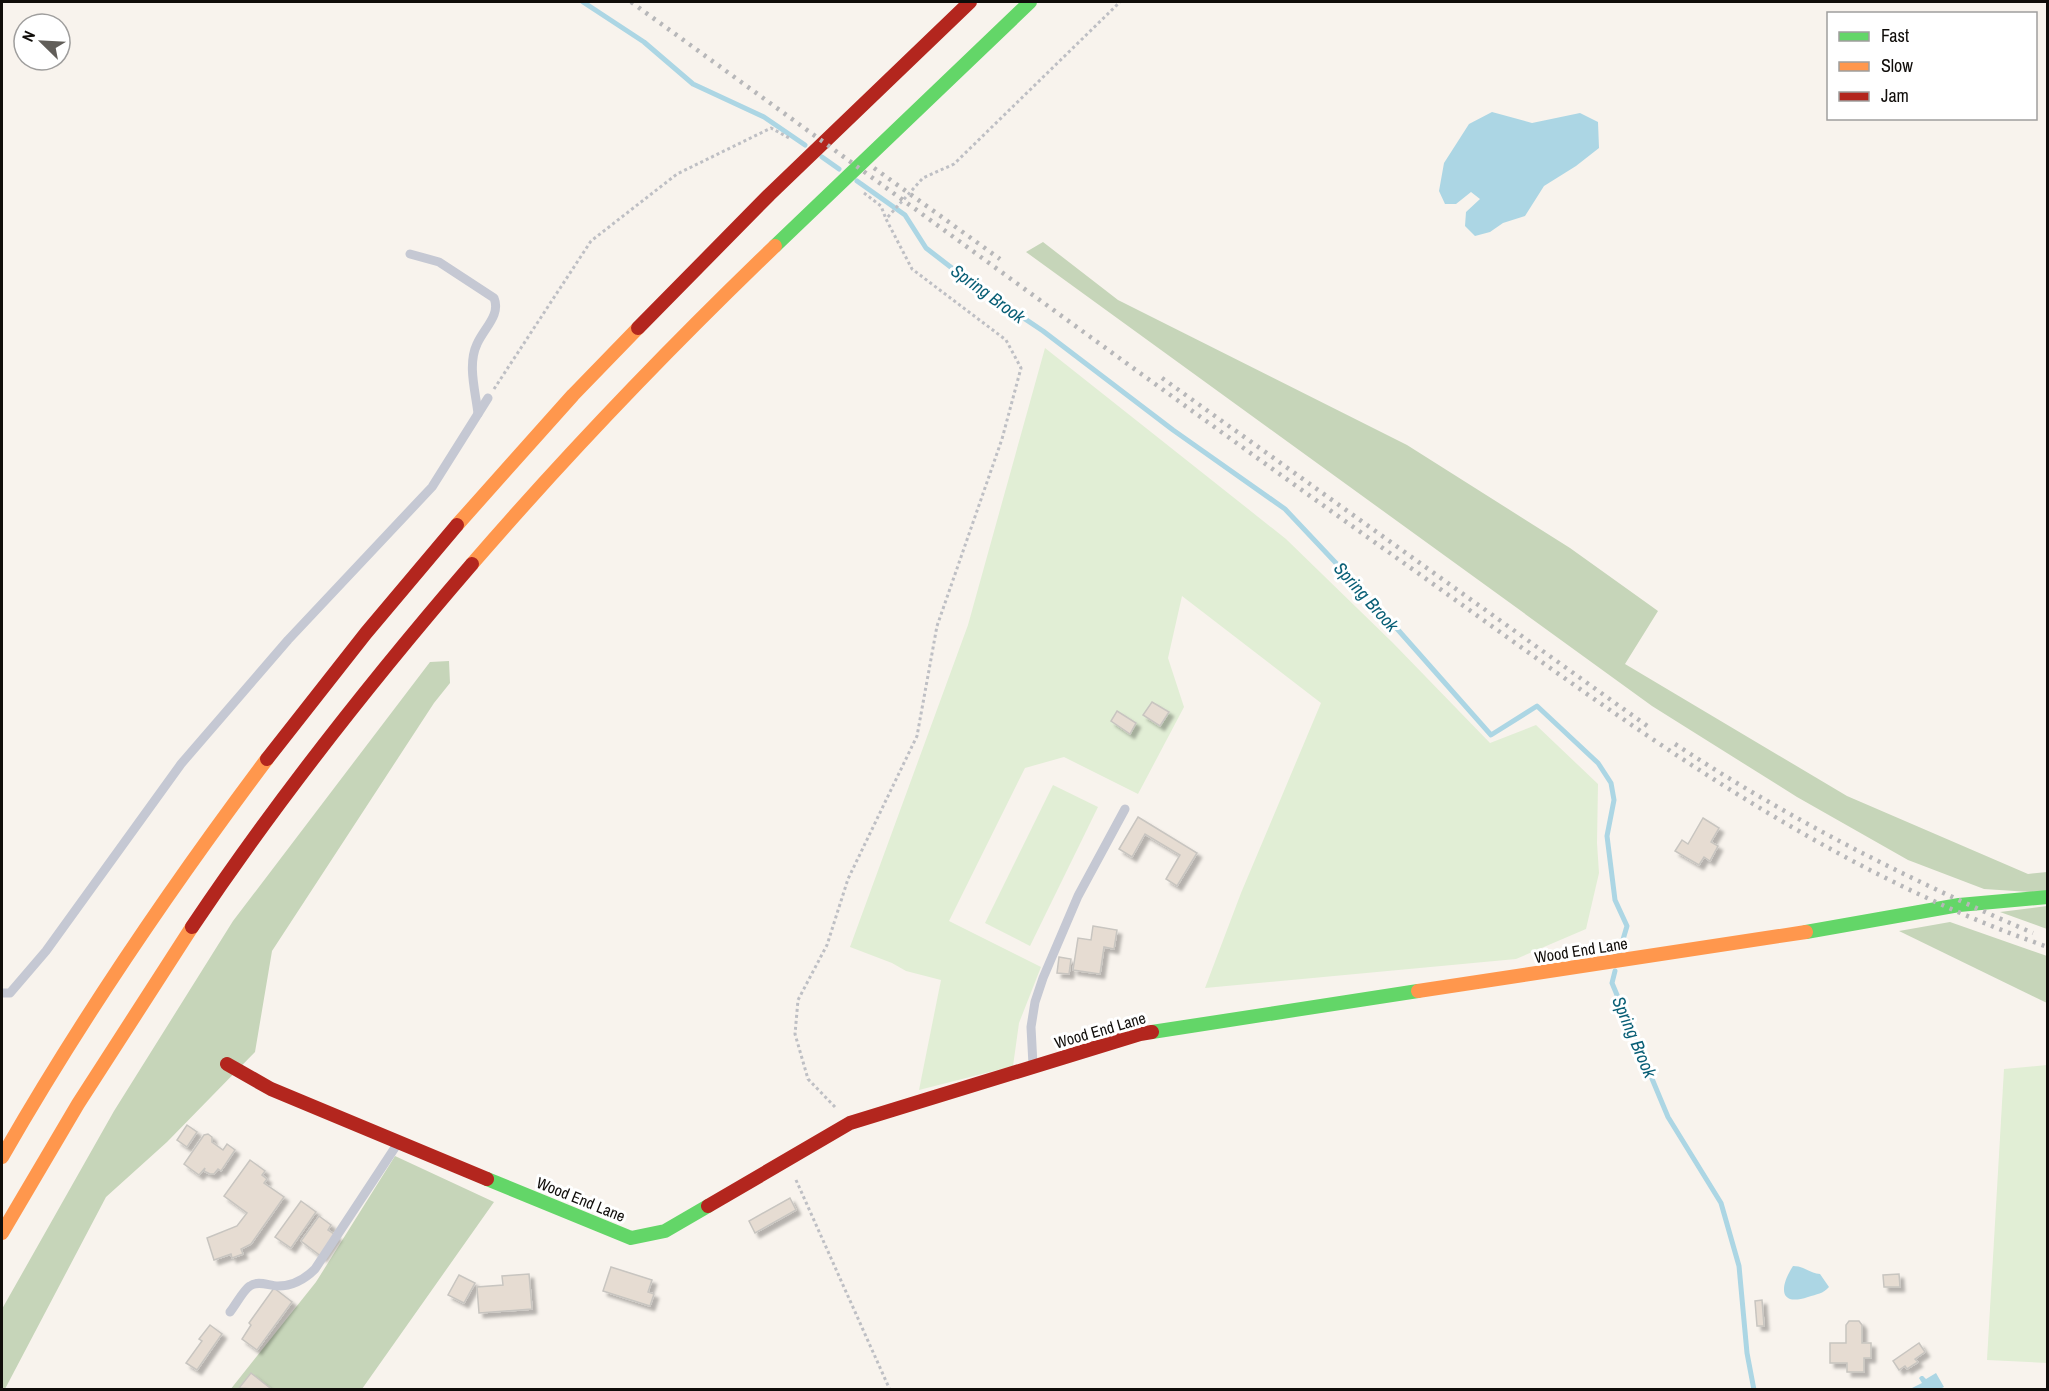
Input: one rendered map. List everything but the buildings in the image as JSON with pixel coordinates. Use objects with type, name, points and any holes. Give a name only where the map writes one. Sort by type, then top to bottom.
[{"type":"main road","points":[[2,1157],[91,1011],[162,904],[241,793],[368,629],[449,532],[532,440],[790,173],[970,2]]},
{"type":"main road","points":[[2,1233],[50,1148],[163,972],[246,850],[332,734],[477,559],[581,442],[658,362],[829,193],[1030,2]]},
{"type":"main road","name":"Wood End Lane","points":[[227,1064],[271,1089],[632,1238],[665,1231],[850,1123],[1140,1034],[1849,925],[1959,905],[2048,897]]},
{"type":"lane","points":[[410,254],[439,262],[494,298],[497,305],[495,314],[477,344],[472,360],[478,414]]},
{"type":"lane","points":[[2,993],[10,993],[46,951],[181,764],[288,640],[432,487],[488,398]]},
{"type":"lane","points":[[1033,1067],[1031,1027],[1035,1002],[1043,978],[1078,896],[1125,809]]},
{"type":"lane","points":[[230,1312],[250,1286],[260,1283],[279,1286],[295,1284],[308,1277],[398,1143]]},
{"type":"path","points":[[850,1123],[808,1079],[795,1035],[798,1000],[827,945],[848,879],[917,736],[937,626],[1002,439],[1021,368],[1006,340],[912,269],[886,219],[923,178],[954,164],[1120,2]]},
{"type":"path","points":[[488,398],[591,241],[676,174],[771,128]]},
{"type":"path","points":[[787,1159],[890,1389]]},
{"type":"green space","points":[[1043,242],[1118,300],[1407,445],[1570,548],[1658,611],[1625,664],[1847,796],[2028,874],[2047,872],[2047,893],[1984,889],[1908,860],[1797,797],[1652,706],[1026,252]]},
{"type":"green space","points":[[1045,348],[1286,539],[1393,643],[1490,743],[1536,725],[1598,784],[1599,873],[1586,929],[1516,959],[1205,988],[1241,893],[1321,703],[1182,596],[1168,658],[1184,707],[1138,794],[1064,757],[1025,768],[949,921],[1041,967],[1019,1023],[1013,1066],[919,1090],[941,980],[906,971],[892,963],[850,947],[968,625]]},
{"type":"green space","points":[[449,661],[450,683],[434,703],[272,951],[255,1052],[167,1142],[106,1197],[5,1389],[2,1390],[2,1309],[114,1111],[233,921],[430,662]]},
{"type":"green space","points":[[1053,785],[1098,807],[1030,946],[985,923]]},
{"type":"green space","points":[[2047,906],[2047,929],[2000,912]]},
{"type":"green space","points":[[1950,922],[2047,956],[2047,1003],[1899,931]]},
{"type":"green space","points":[[2047,1065],[2047,1363],[1987,1360],[2004,1069]]},
{"type":"green space","points":[[395,1156],[494,1202],[362,1389],[230,1390],[316,1282]]},
{"type":"water","points":[[1492,112],[1532,123],[1580,113],[1598,122],[1599,148],[1544,186],[1525,216],[1503,223],[1490,232],[1475,236],[1465,226],[1466,212],[1480,199],[1471,192],[1456,204],[1445,204],[1439,191],[1444,163],[1469,124]]},
{"type":"water","points":[[1793,1266],[1820,1274],[1829,1287],[1820,1294],[1798,1299],[1787,1297],[1784,1287]]},
{"type":"water","points":[[1936,1373],[1944,1387],[1940,1389],[1912,1388],[1922,1383],[1919,1378],[1921,1376],[1926,1379]]},
{"type":"waterway","name":"Spring Brook","points":[[583,2],[644,42],[693,84],[764,117],[805,145]]},
{"type":"waterway","name":"Spring Brook","points":[[822,157],[839,169]]},
{"type":"waterway","name":"Spring Brook","points":[[857,181],[905,215],[926,248],[970,282],[1043,331],[1173,430],[1285,509],[1384,614],[1491,735],[1537,706],[1598,763],[1611,783],[1614,800],[1607,836],[1615,900],[1627,926],[1619,953]]},
{"type":"waterway","name":"Spring Brook","points":[[1615,971],[1612,983],[1668,1117],[1721,1203],[1739,1266],[1747,1353],[1754,1390]]},
{"type":"railway","points":[[631,2],[1218,430],[1641,731],[1718,782],[1797,830],[1878,874],[1962,913],[2048,947]]},
{"type":"railway","points":[[874,168],[1000,259]]},
{"type":"railway","points":[[1162,378],[1650,728]]},
{"type":"railway","points":[[1675,744],[1805,823],[1894,869],[2033,933]]},
{"type":"traffic: fast","points":[[775,246],[1030,2]]},
{"type":"traffic: fast","points":[[1806,932],[1959,905],[2048,897]]},
{"type":"traffic: fast","points":[[1152,1032],[1418,991]]},
{"type":"traffic: fast","points":[[487,1179],[631,1238],[665,1231],[708,1206]]},
{"type":"traffic: slow","points":[[472,564],[620,402],[775,246]]},
{"type":"traffic: slow","points":[[457,525],[573,395],[638,328]]},
{"type":"traffic: slow","points":[[2,1157],[63,1055],[128,954],[267,759]]},
{"type":"traffic: slow","points":[[2,1233],[78,1104],[192,927]]},
{"type":"traffic: slow","points":[[1418,991],[1806,932]]},
{"type":"traffic: jam","points":[[638,328],[769,195],[970,2]]},
{"type":"traffic: jam","points":[[267,759],[366,633],[457,525]]},
{"type":"traffic: jam","points":[[192,927],[326,741],[472,564]]},
{"type":"traffic: jam","points":[[708,1206],[850,1123],[1152,1032]]},
{"type":"traffic: jam","points":[[227,1064],[271,1089],[487,1179]]}]
